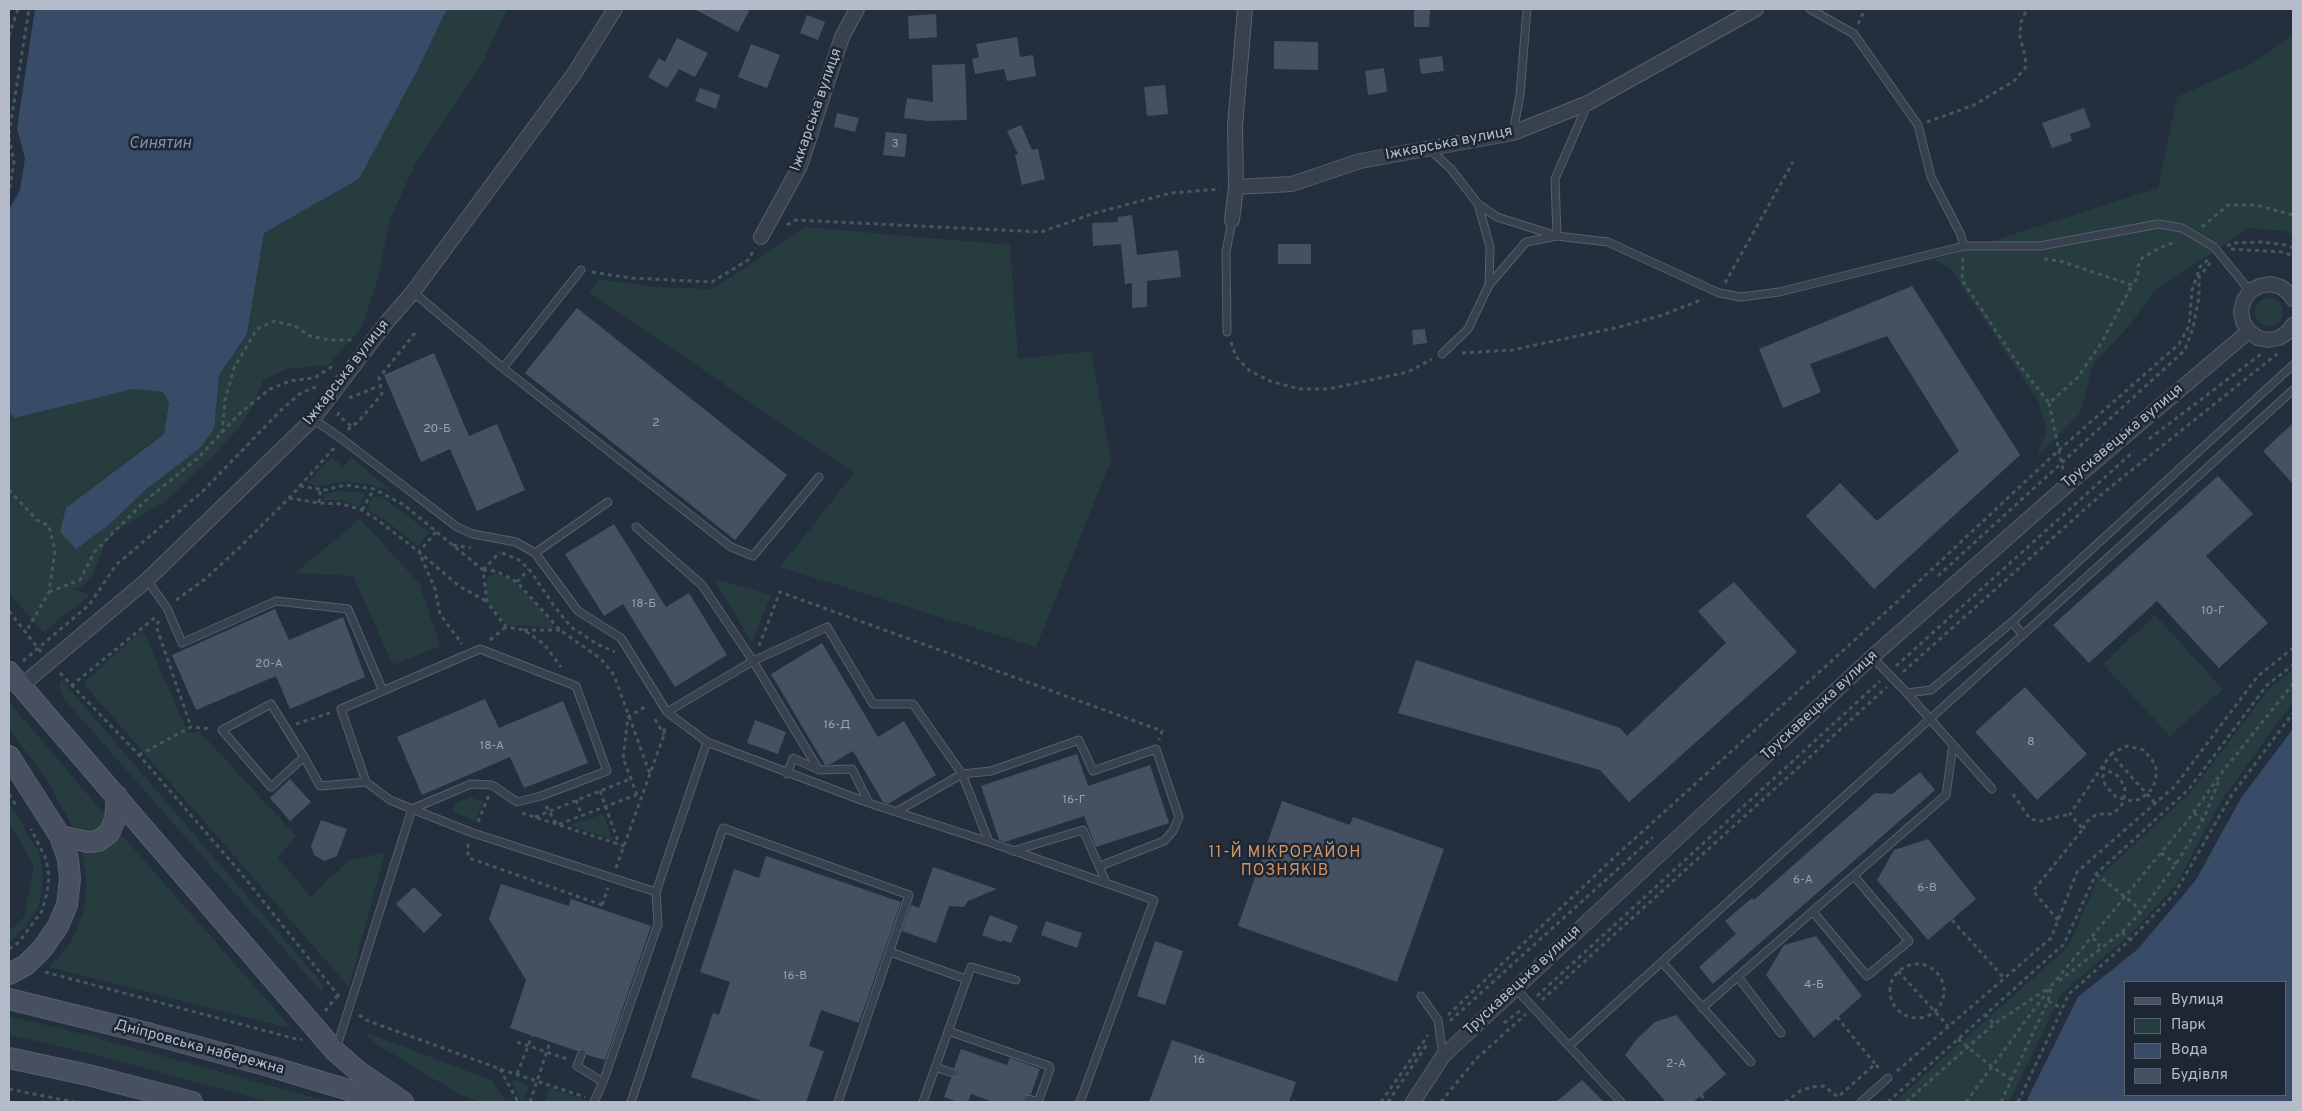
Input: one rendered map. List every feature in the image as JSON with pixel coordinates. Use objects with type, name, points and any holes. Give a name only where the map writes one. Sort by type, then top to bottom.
[{"type":"main road","points":[[13,677],[336,1051],[358,1071],[403,1102]]},
{"type":"main road","points":[[9,756],[60,836],[68,859],[70,879],[66,905],[58,926],[42,948],[26,964],[9,974]]},
{"type":"main road","points":[[60,836],[88,842],[98,841],[109,833],[115,820],[117,796]]},
{"type":"main road","name":"Дніпровська набережна","points":[[9,999],[170,1039],[389,1102]]},
{"type":"main road","points":[[9,1058],[88,1075],[192,1102]]},
{"type":"street","name":"Іжкарська вулиця","points":[[13,677],[50,662],[147,580],[313,420],[387,322],[413,292],[574,74],[615,9]]},
{"type":"street","name":"Іжкарська вулиця","points":[[761,237],[800,166],[842,37],[857,9]]},
{"type":"street","points":[[1232,220],[1236,187],[1235,126],[1245,9]]},
{"type":"street","name":"Іжкарська вулиця","points":[[1236,187],[1292,184],[1360,161],[1513,133],[1588,103],[1756,9]]},
{"type":"street","points":[[2292,294],[2281,287],[2270,284],[2260,286],[2250,291],[2244,300],[2241,311],[2243,322],[2249,331],[2258,338],[2268,340],[2279,338],[2292,332]]},
{"type":"street","name":"Трускавецька вулиця","points":[[1413,1102],[1443,1056],[1872,657],[2066,486],[2249,331]]},
{"type":"lane","points":[[1513,133],[1520,95],[1527,9]]},
{"type":"lane","points":[[1810,9],[1854,34],[1918,125],[1931,177],[1960,233],[1964,246]]},
{"type":"lane","points":[[1556,236],[1555,179],[1588,103]]},
{"type":"lane","points":[[1428,148],[1451,169],[1478,204],[1497,217],[1556,236],[1608,242],[1719,293],[1741,297],[1779,292],[1964,246],[2040,246],[2158,224],[2182,228],[2201,238],[2219,253],[2250,291]]},
{"type":"lane","points":[[1478,204],[1490,247],[1489,285]]},
{"type":"lane","points":[[1228,332],[1226,252],[1232,220]]},
{"type":"lane","points":[[1442,354],[1468,329],[1489,285],[1526,242],[1556,236]]},
{"type":"lane","points":[[503,368],[581,270]]},
{"type":"lane","points":[[413,292],[503,368],[731,547],[753,556],[819,478]]},
{"type":"lane","points":[[1907,693],[1931,690],[2012,622],[2293,366]]},
{"type":"lane","points":[[1569,1046],[2293,390]]},
{"type":"lane","points":[[313,420],[342,439],[457,527],[473,534],[516,542],[535,553],[578,611],[621,638],[667,712],[706,742],[868,803],[989,842],[1154,900],[1080,1102]]},
{"type":"lane","points":[[535,553],[608,502]]},
{"type":"lane","points":[[636,527],[702,585],[753,660],[819,770]]},
{"type":"lane","points":[[147,580],[167,608],[182,643],[276,601],[348,609],[383,691]]},
{"type":"lane","points":[[2012,622],[2023,635]]},
{"type":"lane","points":[[667,712],[753,660],[827,627],[873,704],[913,704],[962,774],[989,842]]},
{"type":"lane","points":[[336,1051],[412,809],[471,784],[492,785],[517,802],[541,796],[607,771],[576,686],[480,649],[341,709],[366,782],[390,800],[412,809],[449,824],[656,892]]},
{"type":"lane","points":[[1872,657],[1907,693],[1992,789]]},
{"type":"lane","points":[[304,757],[271,787],[222,730],[271,704],[304,757],[320,786],[366,782]]},
{"type":"lane","points":[[896,812],[962,774],[991,771],[1079,740],[1093,771],[1156,749],[1179,817],[1173,831],[1164,841],[1100,866]]},
{"type":"lane","points":[[595,1101],[658,924],[656,892],[706,742]]},
{"type":"lane","points":[[1702,1008],[1946,795],[1953,745]]},
{"type":"lane","points":[[787,774],[793,758],[819,770],[852,769],[868,803]]},
{"type":"lane","points":[[631,1102],[723,828],[910,896],[838,1102]]},
{"type":"lane","points":[[1013,851],[1083,830],[1106,882]]},
{"type":"lane","points":[[1813,912],[1867,976],[1888,960],[1909,941],[1854,876]]},
{"type":"lane","points":[[890,952],[966,979]]},
{"type":"lane","points":[[1662,962],[1751,1062]]},
{"type":"lane","points":[[923,1102],[966,979],[974,966],[1016,980]]},
{"type":"lane","points":[[1738,977],[1781,1033]]},
{"type":"lane","points":[[1515,987],[1621,1102]]},
{"type":"lane","points":[[1421,996],[1428,1004],[1439,1027],[1443,1056]]},
{"type":"lane","points":[[948,1030],[1049,1066],[1050,1068],[1038,1102],[1029,1099]]},
{"type":"lane","points":[[582,1053],[577,1066],[603,1082]]},
{"type":"lane","points":[[935,1067],[952,1073]]},
{"type":"lane","points":[[1861,1102],[1888,1078]]},
{"type":"path","points":[[9,36],[18,9]]},
{"type":"path","points":[[9,192],[14,162],[9,135],[30,9]]},
{"type":"path","points":[[1918,125],[1974,105],[2014,81],[2026,67],[2020,38],[2022,22],[2027,9]]},
{"type":"path","points":[[1228,332],[1236,357],[1250,371],[1270,382],[1299,390],[1329,389],[1408,372],[1442,354],[1512,350],[1663,315],[1719,293],[1793,162]]},
{"type":"path","points":[[581,270],[631,278],[712,282],[748,260],[761,237],[796,220],[1041,232],[1095,213],[1172,194],[1236,187]]},
{"type":"path","points":[[2200,229],[2228,205],[2256,205],[2293,215]]},
{"type":"path","points":[[2049,403],[2077,378],[2102,342],[2132,284],[2138,278],[2138,266],[2142,258],[2158,248],[2175,242]]},
{"type":"path","points":[[1388,1102],[1439,1027],[1621,850],[1899,600],[2059,450],[2179,344],[2189,326],[2192,290],[2200,268],[2233,243],[2263,242],[2286,245],[2293,248]]},
{"type":"path","points":[[1964,246],[1962,280],[2014,358],[2049,403],[2066,486]]},
{"type":"path","points":[[1933,580],[2185,350],[2193,328],[2199,298],[2199,278],[2219,253],[2232,248],[2283,252],[2293,256]]},
{"type":"path","points":[[2041,258],[2060,261],[2132,284]]},
{"type":"path","points":[[222,433],[225,400],[234,368],[258,329],[274,321],[295,326],[310,336],[330,340],[354,340]]},
{"type":"path","points":[[2142,444],[2292,332]]},
{"type":"path","points":[[71,686],[211,573],[289,498],[342,439],[351,426],[357,424],[382,394],[379,378],[416,333]]},
{"type":"path","points":[[349,348],[359,334]]},
{"type":"path","points":[[1501,1025],[1532,1005],[2103,493],[2283,350]]},
{"type":"path","points":[[49,592],[80,580],[95,551],[144,502],[199,457],[239,414],[270,389],[290,381],[314,378],[337,363]]},
{"type":"path","points":[[13,677],[38,648],[89,605],[116,565],[204,490],[301,393],[326,384],[347,398],[379,386]]},
{"type":"path","points":[[342,407],[338,415],[351,426]]},
{"type":"path","points":[[1442,1102],[1476,1059],[1532,1005],[1888,673],[2135,451]]},
{"type":"path","points":[[300,486],[320,489],[345,485],[374,488],[404,505],[483,570],[496,571],[517,582],[560,630],[601,659],[610,670],[614,676],[650,774]]},
{"type":"path","points":[[362,510],[374,488]]},
{"type":"path","points":[[319,503],[320,489]]},
{"type":"path","points":[[9,490],[37,520],[49,526],[55,550],[49,592],[26,632]]},
{"type":"path","points":[[289,498],[319,503],[342,504],[362,510],[419,552],[459,586],[487,602],[506,627],[524,630],[560,630]]},
{"type":"path","points":[[419,552],[436,532]]},
{"type":"path","points":[[452,545],[481,549]]},
{"type":"path","points":[[491,551],[500,552],[518,560],[529,569],[571,627],[597,644],[616,653],[621,660]]},
{"type":"path","points":[[419,552],[435,590],[440,614],[469,653]]},
{"type":"path","points":[[483,570],[500,552]]},
{"type":"path","points":[[517,582],[529,569]]},
{"type":"path","points":[[483,570],[487,602]]},
{"type":"path","points":[[753,660],[780,592],[1162,731],[1156,749]]},
{"type":"path","points":[[167,608],[156,626],[191,727]]},
{"type":"path","points":[[9,611],[71,686],[139,755],[240,872],[337,996],[349,1007],[366,1020],[500,1069],[595,1101]]},
{"type":"path","points":[[480,649],[506,627]]},
{"type":"path","points":[[524,630],[544,644],[576,686]]},
{"type":"path","points":[[1837,1018],[1888,1078],[2051,938],[2077,872],[2174,786],[2258,676],[2293,648]]},
{"type":"path","points":[[1888,1102],[2064,944],[2096,874],[2190,789],[2267,685],[2293,665]]},
{"type":"path","points":[[1966,1102],[2052,986],[2194,813],[2223,771],[2293,684]]},
{"type":"path","points":[[644,697],[664,735]]},
{"type":"path","points":[[628,717],[648,704]]},
{"type":"path","points":[[286,727],[341,709]]},
{"type":"path","points":[[602,905],[664,735],[667,712]]},
{"type":"path","points":[[2018,1102],[2069,994],[2130,940],[2175,892],[2231,796],[2293,713]]},
{"type":"path","points":[[628,717],[623,758],[636,795]]},
{"type":"path","points":[[139,755],[191,727],[222,730]]},
{"type":"path","points":[[2013,794],[2030,819],[2040,821],[2070,814],[2106,760],[2111,754],[2127,746],[2144,750],[2151,756],[2157,773],[2156,780],[2148,794],[2132,801],[2116,797],[2105,785],[2103,768],[2106,760]]},
{"type":"path","points":[[2111,754],[2155,803]]},
{"type":"path","points":[[2058,920],[2033,891],[2083,829],[2086,822],[2098,814],[2111,814],[2120,808],[2124,800],[2125,787],[2118,776],[2103,768]]},
{"type":"path","points":[[1906,1102],[1994,1024],[2052,986],[2122,932],[2140,913],[2176,864],[2203,820],[2223,771]]},
{"type":"path","points":[[595,776],[619,845]]},
{"type":"path","points":[[534,817],[630,779]]},
{"type":"path","points":[[570,785],[582,816]]},
{"type":"path","points":[[9,794],[18,809]]},
{"type":"path","points":[[556,825],[606,808],[636,795],[642,797]]},
{"type":"path","points":[[541,796],[556,825]]},
{"type":"path","points":[[479,798],[495,803]]},
{"type":"path","points":[[518,812],[624,846]]},
{"type":"path","points":[[2194,813],[2203,820]]},
{"type":"path","points":[[2070,814],[2083,829]]},
{"type":"path","points":[[9,949],[19,942],[42,912],[47,893],[49,876],[46,859],[27,823]]},
{"type":"path","points":[[1381,1102],[1429,1033],[1439,1027],[1654,836]]},
{"type":"path","points":[[2161,853],[2176,864]]},
{"type":"path","points":[[2096,874],[2134,904],[2140,913]]},
{"type":"path","points":[[1952,920],[2004,978]]},
{"type":"path","points":[[2122,932],[2130,940]]},
{"type":"path","points":[[2093,938],[2099,943],[2098,950]]},
{"type":"path","points":[[1888,960],[1948,1026]]},
{"type":"path","points":[[1914,964],[1923,964],[1938,973],[1944,990],[1944,998],[1935,1012],[1928,1016],[1912,1018],[1897,1010],[1892,1003],[1890,986],[1898,971],[1914,964]]},
{"type":"path","points":[[46,972],[300,1040],[337,996]]},
{"type":"path","points":[[2002,1102],[2048,1001],[2052,986]]},
{"type":"path","points":[[2048,1001],[2062,1008]]},
{"type":"path","points":[[1984,1014],[1994,1024]]},
{"type":"path","points":[[517,1074],[532,1036]]},
{"type":"path","points":[[1958,1039],[1992,1067],[2012,1080]]},
{"type":"path","points":[[517,1042],[567,1059]]},
{"type":"path","points":[[530,1102],[550,1042]]},
{"type":"path","points":[[1785,1102],[1800,1090],[1810,1087],[1824,1086],[1838,1096],[1875,1064]]},
{"type":"path","points":[[500,1069],[518,1102]]},
{"type":"path","points":[[9,1089],[74,1102]]},
{"type":"path","points":[[1701,1095],[1707,1102]]},
{"type":"green space","points":[[447,9],[507,9],[482,63],[417,160],[390,219],[377,281],[362,327],[328,365],[287,369],[264,379],[242,424],[218,451],[166,501],[114,532],[105,544],[92,576],[81,587],[71,588],[90,595],[43,632],[9,593],[9,413],[15,418],[133,389],[163,392],[169,403],[164,433],[67,508],[111,523],[145,490],[216,398],[219,375],[247,334],[264,233],[359,179],[417,71]]},
{"type":"green space","points":[[2293,35],[2293,235],[2285,231],[2249,228],[2153,292],[2130,325],[2094,362],[2080,413],[2037,456],[2047,430],[2038,401],[1949,267],[1933,260],[2158,188],[2177,97],[2255,62]]},
{"type":"green space","points":[[804,227],[1010,245],[1018,359],[1091,351],[1111,460],[1036,647],[780,567],[854,473],[589,292],[599,279],[655,287],[711,289],[750,265]]},
{"type":"green space","points":[[2269,298],[2279,302],[2283,312],[2279,322],[2269,326],[2259,322],[2255,312],[2259,302]]},
{"type":"green space","points":[[332,457],[343,467],[351,457],[391,491],[368,484],[344,481],[316,487],[308,482]]},
{"type":"green space","points":[[338,491],[365,494],[360,506],[343,500],[324,500],[323,495]]},
{"type":"green space","points":[[381,496],[429,532],[418,546],[385,520],[369,511],[368,505],[373,497]]},
{"type":"green space","points":[[360,519],[419,583],[440,646],[393,665],[353,576],[295,573]]},
{"type":"green space","points":[[495,573],[516,582],[553,624],[552,628],[507,625],[488,601],[485,585],[488,577]]},
{"type":"green space","points":[[714,579],[771,595],[752,642]]},
{"type":"green space","points":[[2155,615],[2223,689],[2170,736],[2103,664]]},
{"type":"green space","points":[[143,630],[188,733],[200,732],[296,836],[278,858],[311,897],[348,861],[385,852],[349,987],[83,683]]},
{"type":"green space","points":[[2293,670],[2293,702],[2223,798],[2176,885],[2131,934],[2062,993],[2009,1102],[1894,1102],[2068,947],[2099,877],[2190,793],[2269,689]]},
{"type":"green space","points":[[61,679],[325,987],[321,991],[63,698],[59,687]]},
{"type":"green space","points":[[9,702],[105,815],[102,826],[93,834],[81,833],[72,826],[46,778],[9,729]]},
{"type":"green space","points":[[470,797],[483,802],[476,821],[452,812],[456,803]]},
{"type":"green space","points":[[9,802],[39,853],[43,871],[42,890],[38,908],[26,926],[9,943],[9,929],[13,928],[24,917],[34,866],[9,822]]},
{"type":"green space","points":[[603,814],[613,841],[571,825]]},
{"type":"green space","points":[[121,834],[292,1029],[49,967],[70,944],[83,914],[87,882],[82,851],[113,842]]},
{"type":"green space","points":[[9,1016],[90,1036],[329,1102],[270,1102],[89,1053],[9,1035]]},
{"type":"green space","points":[[365,1032],[491,1080],[506,1102],[480,1102],[459,1094],[376,1044]]},
{"type":"green space","points":[[511,1079],[529,1085],[523,1102],[521,1102]]},
{"type":"green space","points":[[550,1088],[588,1101],[545,1102]]},
{"type":"water","name":"Синятин","points":[[35,9],[447,9],[417,71],[359,179],[264,233],[247,334],[219,375],[214,429],[200,448],[145,490],[111,523],[76,549],[60,532],[66,508],[164,434],[169,403],[163,392],[133,389],[15,418],[9,413],[9,210],[20,190],[25,158],[17,128]]},
{"type":"water","points":[[2293,729],[2293,1102],[2026,1102],[2078,997],[2138,949],[2196,880],[2241,798]]},
{"type":"building","points":[[694,9],[750,9],[738,32]]},
{"type":"building","points":[[1414,9],[1430,9],[1429,27],[1414,27]]},
{"type":"building","points":[[936,14],[937,37],[909,39],[908,16]]},
{"type":"building","points":[[807,15],[825,22],[818,40],[800,33]]},
{"type":"building","points":[[1017,37],[1020,57],[1033,55],[1036,76],[1007,81],[1004,69],[975,74],[972,59],[979,57],[976,44]]},
{"type":"building","points":[[677,38],[708,53],[695,77],[679,69],[667,88],[648,77],[659,58],[665,62]]},
{"type":"building","points":[[1274,41],[1318,42],[1318,70],[1274,69]]},
{"type":"building","points":[[751,44],[780,55],[767,88],[738,77]]},
{"type":"building","points":[[1442,56],[1444,71],[1421,74],[1419,59]]},
{"type":"building","points":[[965,64],[967,120],[928,121],[904,118],[907,98],[933,102],[932,65]]},
{"type":"building","points":[[1384,68],[1387,92],[1368,95],[1365,71]]},
{"type":"building","points":[[1165,85],[1168,114],[1147,116],[1144,87]]},
{"type":"building","points":[[700,88],[720,95],[716,109],[695,101]]},
{"type":"building","points":[[2084,108],[2091,127],[2070,134],[2072,141],[2052,148],[2042,123]]},
{"type":"building","points":[[837,113],[859,118],[855,132],[834,127]]},
{"type":"building","points":[[1021,125],[1032,150],[1038,149],[1045,179],[1022,185],[1015,155],[1018,154],[1007,131]]},
{"type":"building","points":[[886,132],[907,134],[905,157],[883,155]]},
{"type":"building","points":[[1132,215],[1137,255],[1178,250],[1181,277],[1147,281],[1147,307],[1132,308],[1132,283],[1125,284],[1121,244],[1093,246],[1092,223],[1118,222],[1118,217]]},
{"type":"building","points":[[1278,244],[1311,244],[1311,264],[1278,264]]},
{"type":"building","points":[[1912,286],[2020,455],[1874,589],[1806,516],[1840,483],[1877,521],[1959,451],[1887,336],[1810,364],[1821,392],[1783,408],[1759,349]]},
{"type":"building","points":[[577,308],[787,475],[735,540],[525,373]]},
{"type":"building","points":[[1425,329],[1427,343],[1413,345],[1412,330]]},
{"type":"building","points":[[434,353],[469,436],[497,424],[525,490],[477,511],[450,449],[421,462],[384,375]]},
{"type":"building","points":[[2293,423],[2293,484],[2263,451]]},
{"type":"building","points":[[2218,476],[2253,514],[2206,556],[2268,623],[2219,668],[2157,601],[2089,663],[2053,625]]},
{"type":"building","points":[[614,524],[666,607],[689,593],[727,655],[675,687],[623,604],[604,616],[565,554]]},
{"type":"building","points":[[1734,582],[1797,652],[1629,802],[1600,770],[1398,713],[1416,660],[1620,728],[1627,736],[1726,643],[1698,611]]},
{"type":"building","points":[[275,609],[289,640],[343,617],[365,677],[290,709],[276,676],[196,710],[172,655]]},
{"type":"building","points":[[822,643],[878,737],[904,721],[936,775],[888,804],[883,802],[853,751],[831,764],[825,765],[771,674]]},
{"type":"building","points":[[2025,687],[2087,754],[2037,800],[1975,732]]},
{"type":"building","points":[[485,699],[499,728],[563,701],[588,763],[524,788],[510,757],[422,795],[397,737]]},
{"type":"building","points":[[755,720],[786,732],[778,754],[747,743]]},
{"type":"building","points":[[1077,754],[1088,786],[1150,765],[1169,823],[1096,847],[1084,816],[1005,842],[999,840],[981,786]]},
{"type":"building","points":[[1920,772],[1935,790],[1713,984],[1699,967],[1736,934],[1725,921],[1752,898],[1754,900],[1875,793],[1892,794]]},
{"type":"building","points":[[290,779],[311,802],[290,821],[270,798]]},
{"type":"building","points":[[1282,801],[1350,825],[1353,817],[1444,849],[1397,982],[1238,926]]},
{"type":"building","points":[[321,820],[347,829],[337,856],[324,861],[314,855],[311,846]]},
{"type":"building","points":[[1928,839],[1976,899],[1928,940],[1877,880],[1894,850]]},
{"type":"building","points":[[766,856],[901,902],[859,1023],[821,1010],[809,1046],[824,1051],[806,1102],[765,1102],[691,1077],[713,1013],[719,1015],[730,982],[700,972],[734,869],[759,878]]},
{"type":"building","points":[[933,867],[997,889],[968,901],[964,907],[949,906],[936,943],[902,931],[911,905],[919,908]]},
{"type":"building","points":[[501,884],[569,906],[571,899],[651,926],[605,1060],[587,1055],[583,1048],[577,1051],[510,1028],[526,980],[489,919]]},
{"type":"building","points":[[414,887],[442,915],[424,933],[396,904]]},
{"type":"building","points":[[990,915],[1018,926],[1011,943],[1002,940],[1001,942],[982,935]]},
{"type":"building","points":[[1046,921],[1082,933],[1077,948],[1041,935]]},
{"type":"building","points":[[1816,936],[1862,996],[1814,1038],[1766,975],[1784,945]]},
{"type":"building","points":[[1155,941],[1183,951],[1165,1005],[1137,996]]},
{"type":"building","points":[[1676,1015],[1726,1074],[1693,1102],[1666,1102],[1625,1055],[1637,1039],[1655,1022]]},
{"type":"building","points":[[1172,1040],[1296,1082],[1289,1102],[1149,1102]]},
{"type":"building","points":[[961,1049],[1007,1065],[1010,1058],[1040,1069],[1031,1094],[1024,1097],[1025,1102],[993,1102],[971,1094],[968,1102],[958,1102],[944,1097],[951,1078],[958,1075],[958,1071],[954,1068]]},
{"type":"building","points":[[1582,1080],[1604,1102],[1556,1102]]},
{"type":"district","name":"11-Й МІКРОРАЙОН ПОЗНЯКІВ","points":[[1285,863]]}]
